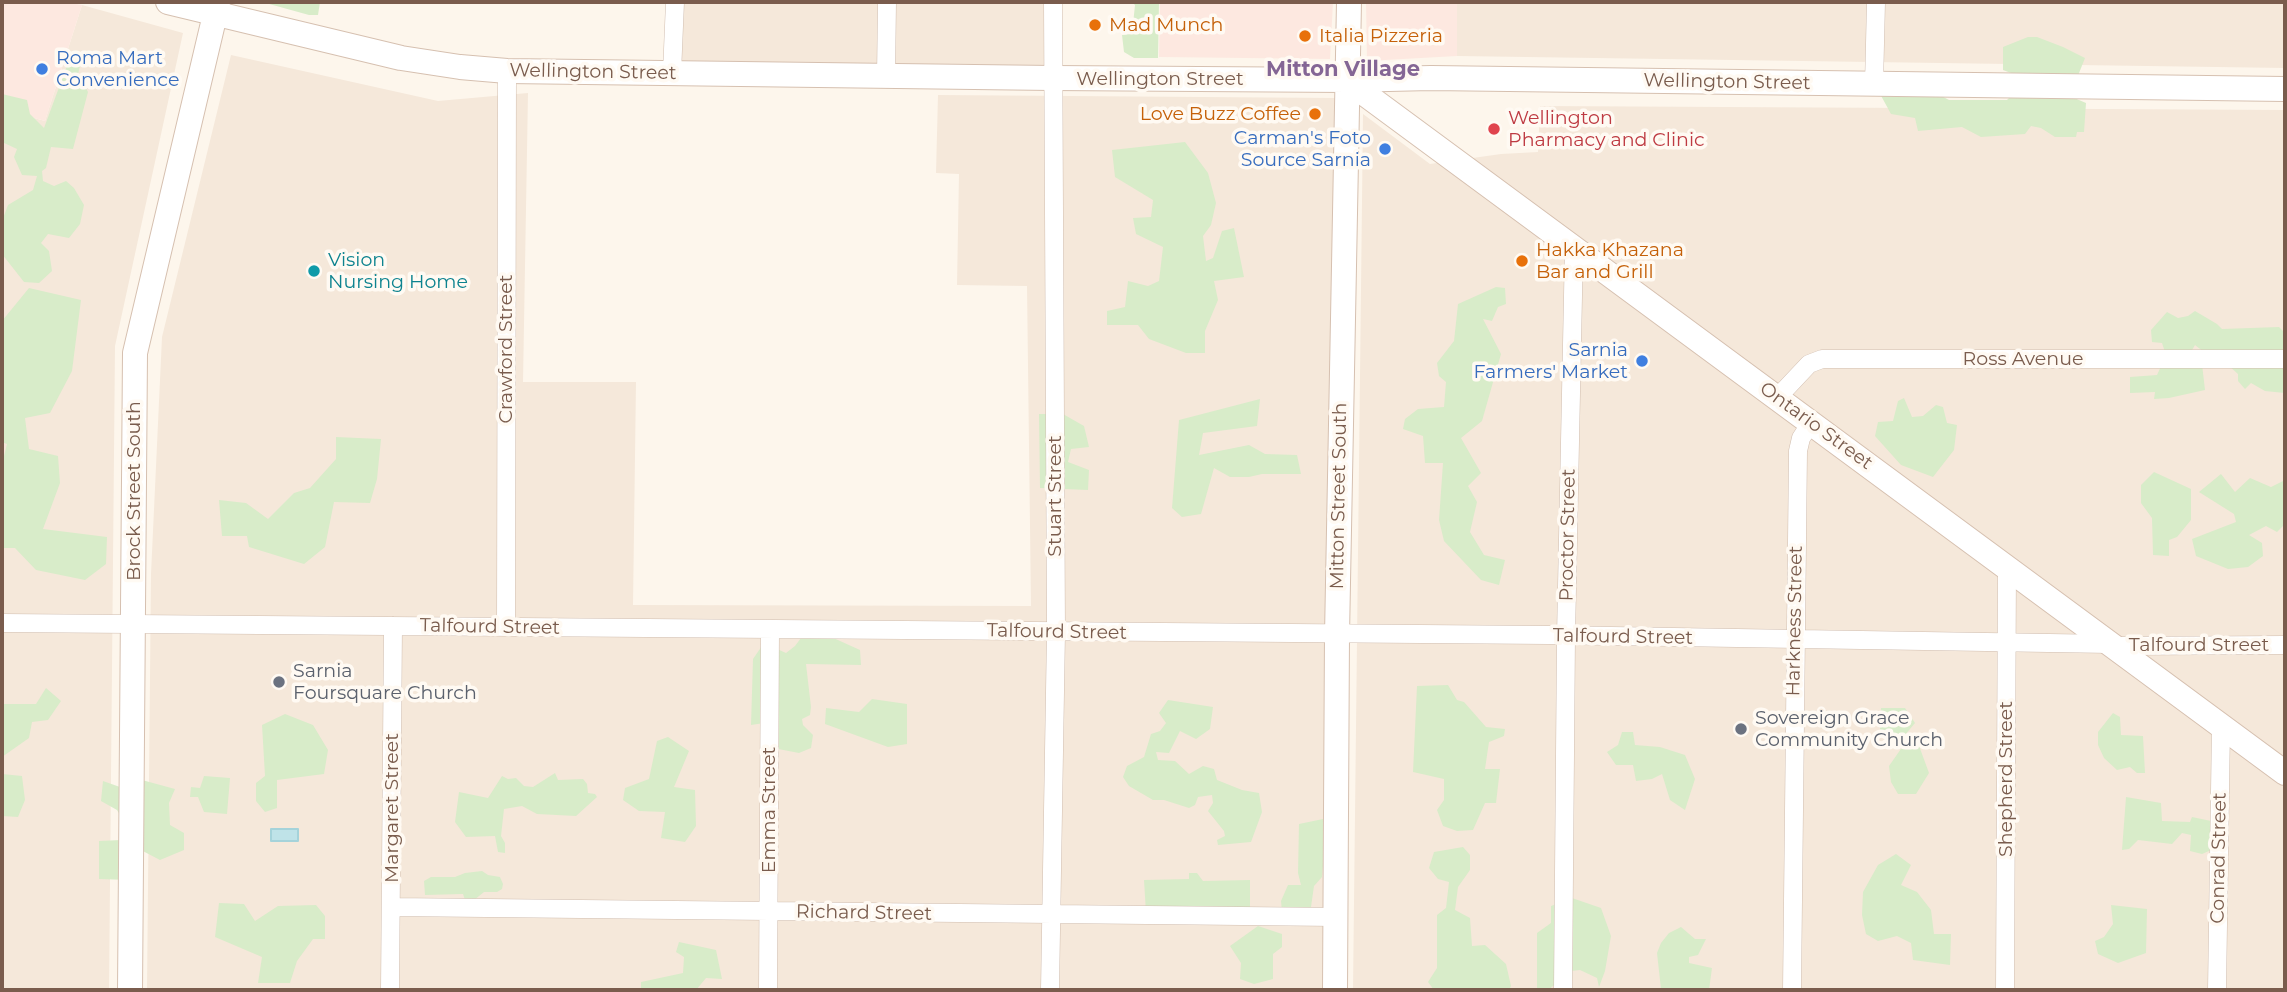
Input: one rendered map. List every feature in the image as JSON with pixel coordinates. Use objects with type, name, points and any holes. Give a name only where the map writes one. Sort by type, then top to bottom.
[{"type":"main road","name":"Wellington Street","points":[[168,2],[217,8],[401,58],[507,71],[886,77],[1346,80],[1431,78],[2285,89]]},
{"type":"main road","name":"Mitton Street South","points":[[1335,990],[1337,635],[1349,2]]},
{"type":"main road","name":"Brock Street South","points":[[130,990],[135,353],[217,8]]},
{"type":"main road","points":[[1423,137],[1403,98],[1410,86],[1431,78]]},
{"type":"main road","name":"Ontario Street","points":[[1346,80],[2285,773]]},
{"type":"street","points":[[672,73],[675,2]]},
{"type":"street","points":[[886,77],[887,2]]},
{"type":"street","name":"Stuart Street","points":[[1050,990],[1056,632],[1053,2]]},
{"type":"street","points":[[1874,85],[1876,2]]},
{"type":"street","name":"Crawford Street","points":[[506,627],[507,71]]},
{"type":"street","name":"Proctor Street","points":[[1563,990],[1566,636],[1574,247]]},
{"type":"street","name":"Ross Avenue","points":[[1777,398],[1808,364],[1822,359],[2285,359]]},
{"type":"street","name":"Harkness Street","points":[[1792,990],[1798,451],[1801,438],[1811,423]]},
{"type":"street","name":"Shepherd Street","points":[[2005,990],[2007,567]]},
{"type":"street","name":"Talfourd Street","points":[[2,622],[2285,645]]},
{"type":"street","name":"Margaret Street","points":[[390,990],[393,626]]},
{"type":"street","name":"Emma Street","points":[[768,990],[770,630]]},
{"type":"street","name":"Conrad Street","points":[[2217,990],[2221,726]]},
{"type":"street","name":"Richard Street","points":[[392,907],[1336,917]]},
{"type":"shaded area","points":[[2,2],[65,2],[82,5],[45,121],[2,109]]},
{"type":"shaded area","points":[[678,2],[882,2],[882,74],[675,71]]},
{"type":"shaded area","points":[[892,2],[1049,2],[1048,74],[891,72]]},
{"type":"shaded area","points":[[1160,2],[1333,2],[1330,59],[1159,57]]},
{"type":"shaded area","points":[[1366,2],[1457,2],[1457,56],[1367,61]]},
{"type":"shaded area","points":[[1457,2],[2285,2],[2285,68],[1457,56]]},
{"type":"shaded area","points":[[82,5],[183,33],[115,346],[109,990],[2,990],[2,109],[45,121]]},
{"type":"shaded area","points":[[231,55],[438,101],[528,93],[523,382],[636,382],[633,605],[1031,606],[1027,286],[957,285],[959,174],[936,173],[938,95],[1335,98],[1322,990],[147,990],[151,574],[162,337]]},
{"type":"shaded area","points":[[1540,106],[2285,110],[2285,990],[1353,990],[1363,114],[1430,164],[1538,152]]},
{"type":"green space","points":[[262,2],[320,2],[318,15],[309,15]]},
{"type":"green space","points":[[1132,2],[1159,2],[1158,58],[1134,58],[1124,52],[1122,35],[1132,34],[1135,5]]},
{"type":"green space","points":[[2028,37],[2037,37],[2085,58],[2077,78],[2061,82],[2044,73],[2011,73],[2003,70],[2003,47]]},
{"type":"green space","points":[[71,55],[82,58],[78,74],[88,92],[73,149],[51,147],[46,168],[42,171],[43,181],[54,186],[66,181],[74,188],[84,205],[80,224],[69,238],[48,234],[41,243],[49,251],[52,271],[39,283],[24,282],[2,254],[2,221],[8,205],[33,190],[37,176],[22,175],[14,157],[17,149],[2,142],[2,94],[27,100],[30,114],[44,128]]},
{"type":"green space","points":[[1879,92],[1934,92],[1949,100],[2007,100],[2015,92],[2065,94],[2086,103],[2084,132],[2077,132],[2076,137],[2055,137],[2041,128],[2031,126],[2025,134],[1981,137],[1962,127],[1918,131],[1915,118],[1891,114]]},
{"type":"green space","points":[[1185,142],[1208,173],[1216,203],[1211,225],[1203,236],[1206,261],[1213,258],[1222,231],[1234,228],[1244,277],[1214,281],[1218,300],[1205,331],[1205,353],[1186,353],[1149,339],[1138,325],[1107,325],[1107,311],[1125,307],[1128,281],[1148,286],[1159,281],[1163,247],[1136,234],[1133,218],[1151,217],[1153,200],[1115,177],[1112,150]]},
{"type":"green space","points":[[1496,287],[1505,288],[1506,304],[1498,307],[1492,321],[1483,319],[1501,354],[1482,421],[1461,438],[1481,473],[1468,486],[1477,502],[1470,532],[1484,555],[1505,560],[1499,585],[1481,580],[1444,541],[1439,520],[1443,463],[1425,463],[1423,436],[1403,429],[1405,419],[1418,409],[1444,407],[1446,382],[1439,376],[1437,363],[1454,341],[1458,304]]},
{"type":"green space","points":[[29,288],[81,300],[72,371],[50,413],[25,418],[29,449],[58,456],[60,483],[43,529],[107,537],[106,564],[85,580],[36,570],[15,548],[2,548],[2,464],[7,444],[2,442],[2,321]]},
{"type":"green space","points":[[2195,311],[2222,329],[2279,327],[2285,333],[2285,361],[2209,356],[2195,345],[2185,362],[2168,361],[2162,343],[2152,342],[2151,330],[2167,312],[2178,318]]},
{"type":"green space","points":[[2163,362],[2202,364],[2205,390],[2154,399],[2155,392],[2130,393],[2130,377],[2157,375]]},
{"type":"green space","points":[[2228,365],[2285,365],[2285,393],[2265,391],[2251,383],[2245,389],[2238,381],[2238,374]]},
{"type":"green space","points":[[1904,398],[1912,417],[1923,416],[1936,405],[1943,407],[1947,423],[1957,425],[1954,450],[1933,477],[1901,465],[1875,436],[1878,422],[1893,421],[1898,401]]},
{"type":"green space","points":[[1260,399],[1257,426],[1203,433],[1199,455],[1249,445],[1265,454],[1297,455],[1301,474],[1230,477],[1214,468],[1201,514],[1182,517],[1172,508],[1179,420]]},
{"type":"green space","points":[[1039,414],[1063,414],[1084,426],[1089,447],[1071,449],[1068,462],[1089,470],[1088,490],[1040,488]]},
{"type":"green space","points":[[336,437],[381,439],[377,479],[370,503],[334,502],[325,547],[304,564],[249,547],[247,536],[222,536],[219,500],[246,503],[268,519],[294,493],[310,488],[336,459]]},
{"type":"green space","points":[[2154,472],[2191,489],[2191,520],[2177,537],[2169,540],[2169,556],[2153,555],[2152,518],[2141,503],[2141,485]]},
{"type":"green space","points":[[2221,474],[2235,492],[2250,478],[2271,487],[2285,480],[2285,524],[2277,532],[2266,526],[2249,535],[2262,543],[2263,556],[2248,567],[2228,569],[2196,556],[2192,539],[2236,522],[2234,514],[2199,492]]},
{"type":"green space","points":[[829,636],[860,650],[861,665],[806,664],[811,707],[810,715],[802,719],[803,725],[813,735],[811,748],[799,753],[773,748],[778,721],[751,725],[753,659],[764,643],[786,653],[801,638]]},
{"type":"green space","points":[[1448,685],[1457,700],[1464,702],[1486,727],[1505,729],[1504,736],[1489,742],[1485,769],[1500,769],[1496,803],[1485,803],[1473,830],[1457,831],[1443,826],[1437,810],[1444,800],[1444,779],[1413,772],[1417,686]]},
{"type":"green space","points":[[46,688],[61,701],[48,720],[32,722],[29,738],[2,757],[3,704],[36,704]]},
{"type":"green space","points":[[872,699],[907,704],[907,744],[888,747],[825,724],[826,708],[859,712]]},
{"type":"green space","points":[[1168,700],[1213,707],[1210,729],[1196,739],[1180,731],[1169,753],[1156,752],[1158,760],[1175,761],[1189,774],[1203,766],[1214,769],[1217,780],[1242,790],[1259,793],[1262,812],[1251,842],[1218,845],[1217,840],[1225,836],[1208,811],[1213,803],[1212,795],[1198,797],[1195,805],[1189,808],[1164,800],[1153,800],[1129,786],[1123,777],[1127,766],[1144,757],[1151,734],[1160,731],[1166,723],[1159,713]]},
{"type":"green space","points":[[1881,708],[1905,708],[1915,723],[1899,742],[1885,736],[1880,729]]},
{"type":"green space","points":[[2113,713],[2120,717],[2121,735],[2143,736],[2145,773],[2137,773],[2130,767],[2117,770],[2104,758],[2098,745],[2098,732]]},
{"type":"green space","points":[[285,714],[313,725],[328,750],[324,774],[277,780],[277,808],[265,812],[256,801],[256,783],[265,776],[262,725]]},
{"type":"green space","points":[[1622,732],[1633,732],[1635,745],[1660,747],[1685,755],[1695,779],[1685,810],[1670,800],[1662,774],[1652,779],[1636,781],[1633,765],[1616,765],[1607,752],[1618,745]]},
{"type":"green space","points":[[668,737],[689,751],[674,787],[695,790],[696,826],[685,842],[661,838],[665,812],[639,811],[623,800],[625,788],[649,779],[657,741]]},
{"type":"green space","points":[[1918,743],[1929,773],[1916,794],[1898,794],[1891,782],[1889,766],[1903,746]]},
{"type":"green space","points":[[555,773],[558,780],[583,779],[588,793],[597,797],[576,816],[537,814],[522,806],[504,809],[501,836],[505,843],[505,853],[498,852],[495,836],[466,837],[455,822],[459,792],[488,798],[502,776],[508,779],[516,778],[524,786],[533,787]]},
{"type":"green space","points":[[2,774],[22,776],[25,800],[18,817],[2,816]]},
{"type":"green space","points":[[204,776],[230,778],[227,814],[204,812],[198,797],[190,797],[191,787],[200,788]]},
{"type":"green space","points":[[142,780],[175,789],[169,803],[170,825],[184,833],[184,850],[160,860],[137,848],[128,880],[99,879],[99,841],[121,840],[127,827],[117,810],[101,801],[103,781],[134,792]]},
{"type":"green space","points":[[2126,797],[2161,803],[2162,821],[2190,822],[2192,817],[2211,821],[2216,844],[2202,854],[2190,851],[2191,835],[2182,833],[2172,844],[2138,840],[2129,849],[2122,850]]},
{"type":"green space","points":[[1323,819],[1326,833],[1322,877],[1314,886],[1311,907],[1297,920],[1283,921],[1281,901],[1288,885],[1301,885],[1298,873],[1299,824]]},
{"type":"green space","points":[[1463,847],[1470,855],[1470,870],[1458,887],[1455,910],[1470,918],[1472,946],[1485,945],[1506,964],[1511,986],[1509,990],[1434,990],[1428,982],[1437,968],[1437,915],[1446,908],[1449,882],[1438,879],[1429,868],[1434,852]]},
{"type":"green space","points":[[1896,854],[1911,865],[1901,885],[1917,892],[1931,910],[1934,934],[1951,934],[1950,965],[1913,960],[1911,943],[1897,936],[1878,941],[1866,934],[1862,915],[1863,892],[1878,865]]},
{"type":"green space","points":[[482,871],[500,877],[502,889],[497,892],[484,892],[474,900],[465,900],[463,894],[425,895],[424,881],[431,877],[455,877]]},
{"type":"green space","points":[[1189,873],[1197,873],[1203,881],[1250,880],[1250,915],[1146,913],[1144,880],[1189,879]]},
{"type":"green space","points":[[1572,898],[1601,908],[1611,936],[1605,971],[1599,987],[1597,978],[1580,970],[1571,971],[1568,981],[1551,987],[1552,990],[1537,990],[1537,933],[1551,923],[1551,906]]},
{"type":"green space","points":[[219,903],[244,904],[255,921],[278,906],[316,905],[325,916],[325,939],[313,939],[297,961],[290,983],[258,983],[262,957],[215,937]]},
{"type":"green space","points":[[2111,905],[2147,909],[2146,953],[2118,963],[2098,954],[2095,941],[2104,937],[2113,924]]},
{"type":"green space","points":[[1258,926],[1282,934],[1282,947],[1273,954],[1273,979],[1254,984],[1240,979],[1241,963],[1230,946]]},
{"type":"green space","points":[[1681,927],[1695,939],[1706,939],[1698,955],[1689,957],[1689,963],[1712,968],[1709,990],[1661,989],[1657,953],[1669,933]]},
{"type":"green space","points":[[679,942],[716,950],[722,979],[706,978],[696,990],[641,990],[641,982],[683,973],[684,957],[676,952]]},
{"type":"water","points":[[271,829],[298,829],[298,841],[271,841]]},
{"type":"place","name":"Mad Munch","points":[[1095,25]]},
{"type":"place","name":"Italia Pizzeria","points":[[1305,36]]},
{"type":"place","name":"Roma Mart Convenience","points":[[42,69]]},
{"type":"place","name":"Love Buzz Coffee","points":[[1315,114]]},
{"type":"place","name":"Wellington Pharmacy and Clinic","points":[[1494,129]]},
{"type":"place","name":"Carman's Foto Source Sarnia","points":[[1385,149]]},
{"type":"place","name":"Hakka Khazana Bar and Grill","points":[[1522,261]]},
{"type":"place","name":"Vision Nursing Home","points":[[314,271]]},
{"type":"place","name":"Sarnia Farmers' Market","points":[[1642,361]]},
{"type":"place","name":"Sarnia Foursquare Church","points":[[279,682]]},
{"type":"place","name":"Sovereign Grace Community Church","points":[[1741,729]]},
{"type":"district","name":"Mitton Village","points":[[1343,70]]}]
